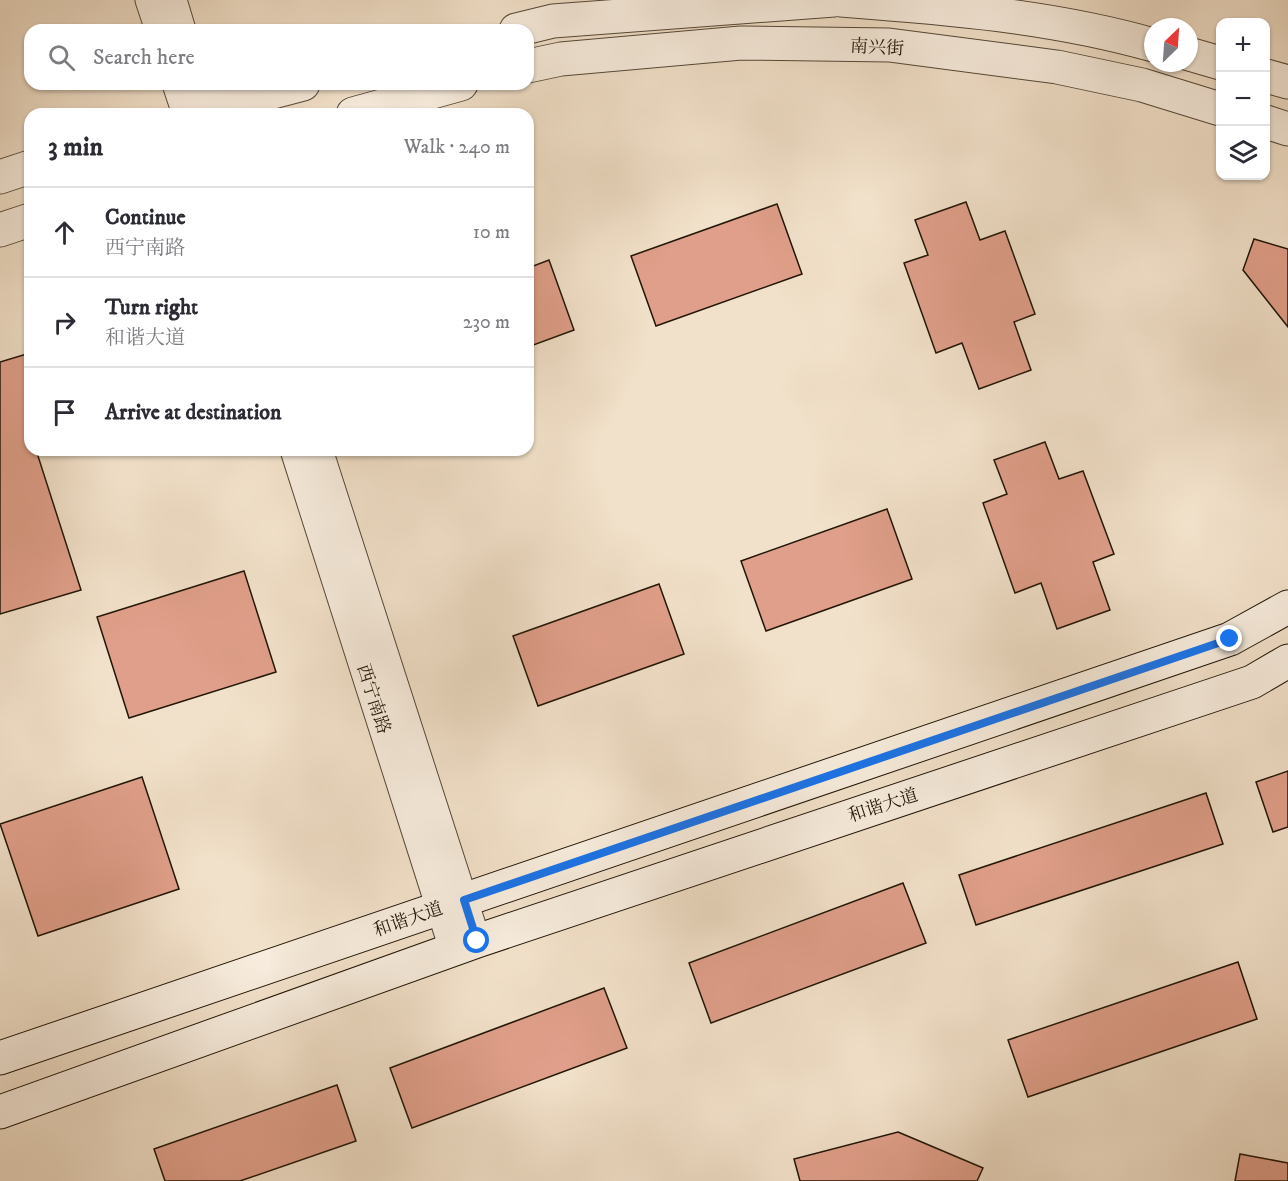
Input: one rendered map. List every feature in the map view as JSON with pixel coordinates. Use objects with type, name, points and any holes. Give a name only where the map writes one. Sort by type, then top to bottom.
[{"type":"main road","points":[[534,26],[553,21],[834,0]]},
{"type":"main road","points":[[841,0],[1053,21],[1144,43]]},
{"type":"main road","name":"南兴街","points":[[534,65],[561,59],[741,43],[889,45],[1057,67],[1142,85],[1216,107]]},
{"type":"main road","points":[[1198,57],[1216,62]]},
{"type":"main road","points":[[1270,77],[1288,82]]},
{"type":"main road","points":[[199,107],[276,90]]},
{"type":"main road","points":[[375,108],[439,90]]},
{"type":"main road","points":[[1270,123],[1288,129]]},
{"type":"main road","points":[[0,177],[24,169]]},
{"type":"main road","points":[[0,230],[24,222]]},
{"type":"main road","name":"和谐大道","points":[[0,1058],[1230,639],[1288,607]]},
{"type":"main road","name":"和谐大道","points":[[0,1112],[465,945],[1252,682],[1288,661]]},
{"type":"street","points":[[149,0],[157,24]]},
{"type":"street","points":[[173,0],[180,24]]},
{"type":"street","points":[[183,90],[199,107]]},
{"type":"street","name":"西宁南路","points":[[296,456],[453,904]]},
{"type":"street","name":"西宁南路","points":[[320,456],[465,945]]},
{"type":"building","points":[[966,202],[980,240],[1005,231],[1035,314],[1014,322],[1031,370],[979,389],[962,343],[936,353],[904,263],[928,255],[915,220]]},
{"type":"building","points":[[777,204],[802,274],[656,326],[631,256]]},
{"type":"building","points":[[1254,239],[1288,249],[1288,327],[1243,270]]},
{"type":"building","points":[[549,260],[574,330],[534,345],[534,266]]},
{"type":"building","points":[[24,355],[24,456],[38,456],[81,590],[0,614],[0,362]]},
{"type":"building","points":[[1045,442],[1059,479],[1083,471],[1114,554],[1093,562],[1110,610],[1057,629],[1041,583],[1015,593],[983,503],[1007,494],[994,460]]},
{"type":"building","points":[[887,509],[912,579],[766,631],[741,561]]},
{"type":"building","points":[[244,571],[276,672],[129,718],[97,617]]},
{"type":"building","points":[[659,584],[684,654],[538,706],[513,636]]},
{"type":"building","points":[[1288,771],[1288,827],[1273,832],[1256,782]]},
{"type":"building","points":[[142,777],[179,889],[38,936],[0,824]]},
{"type":"building","points":[[1206,793],[1223,844],[976,925],[959,875]]},
{"type":"building","points":[[903,883],[926,943],[711,1023],[689,963]]},
{"type":"building","points":[[1238,962],[1257,1019],[1028,1097],[1008,1040]]},
{"type":"building","points":[[604,988],[627,1048],[412,1128],[390,1068]]},
{"type":"building","points":[[337,1085],[356,1141],[240,1181],[165,1181],[154,1149]]},
{"type":"building","points":[[898,1132],[983,1168],[977,1181],[800,1181],[794,1159]]},
{"type":"building","points":[[1240,1154],[1288,1163],[1288,1181],[1235,1181]]},
{"type":"route","points":[[477,941],[464,900],[1230,639]]}]
